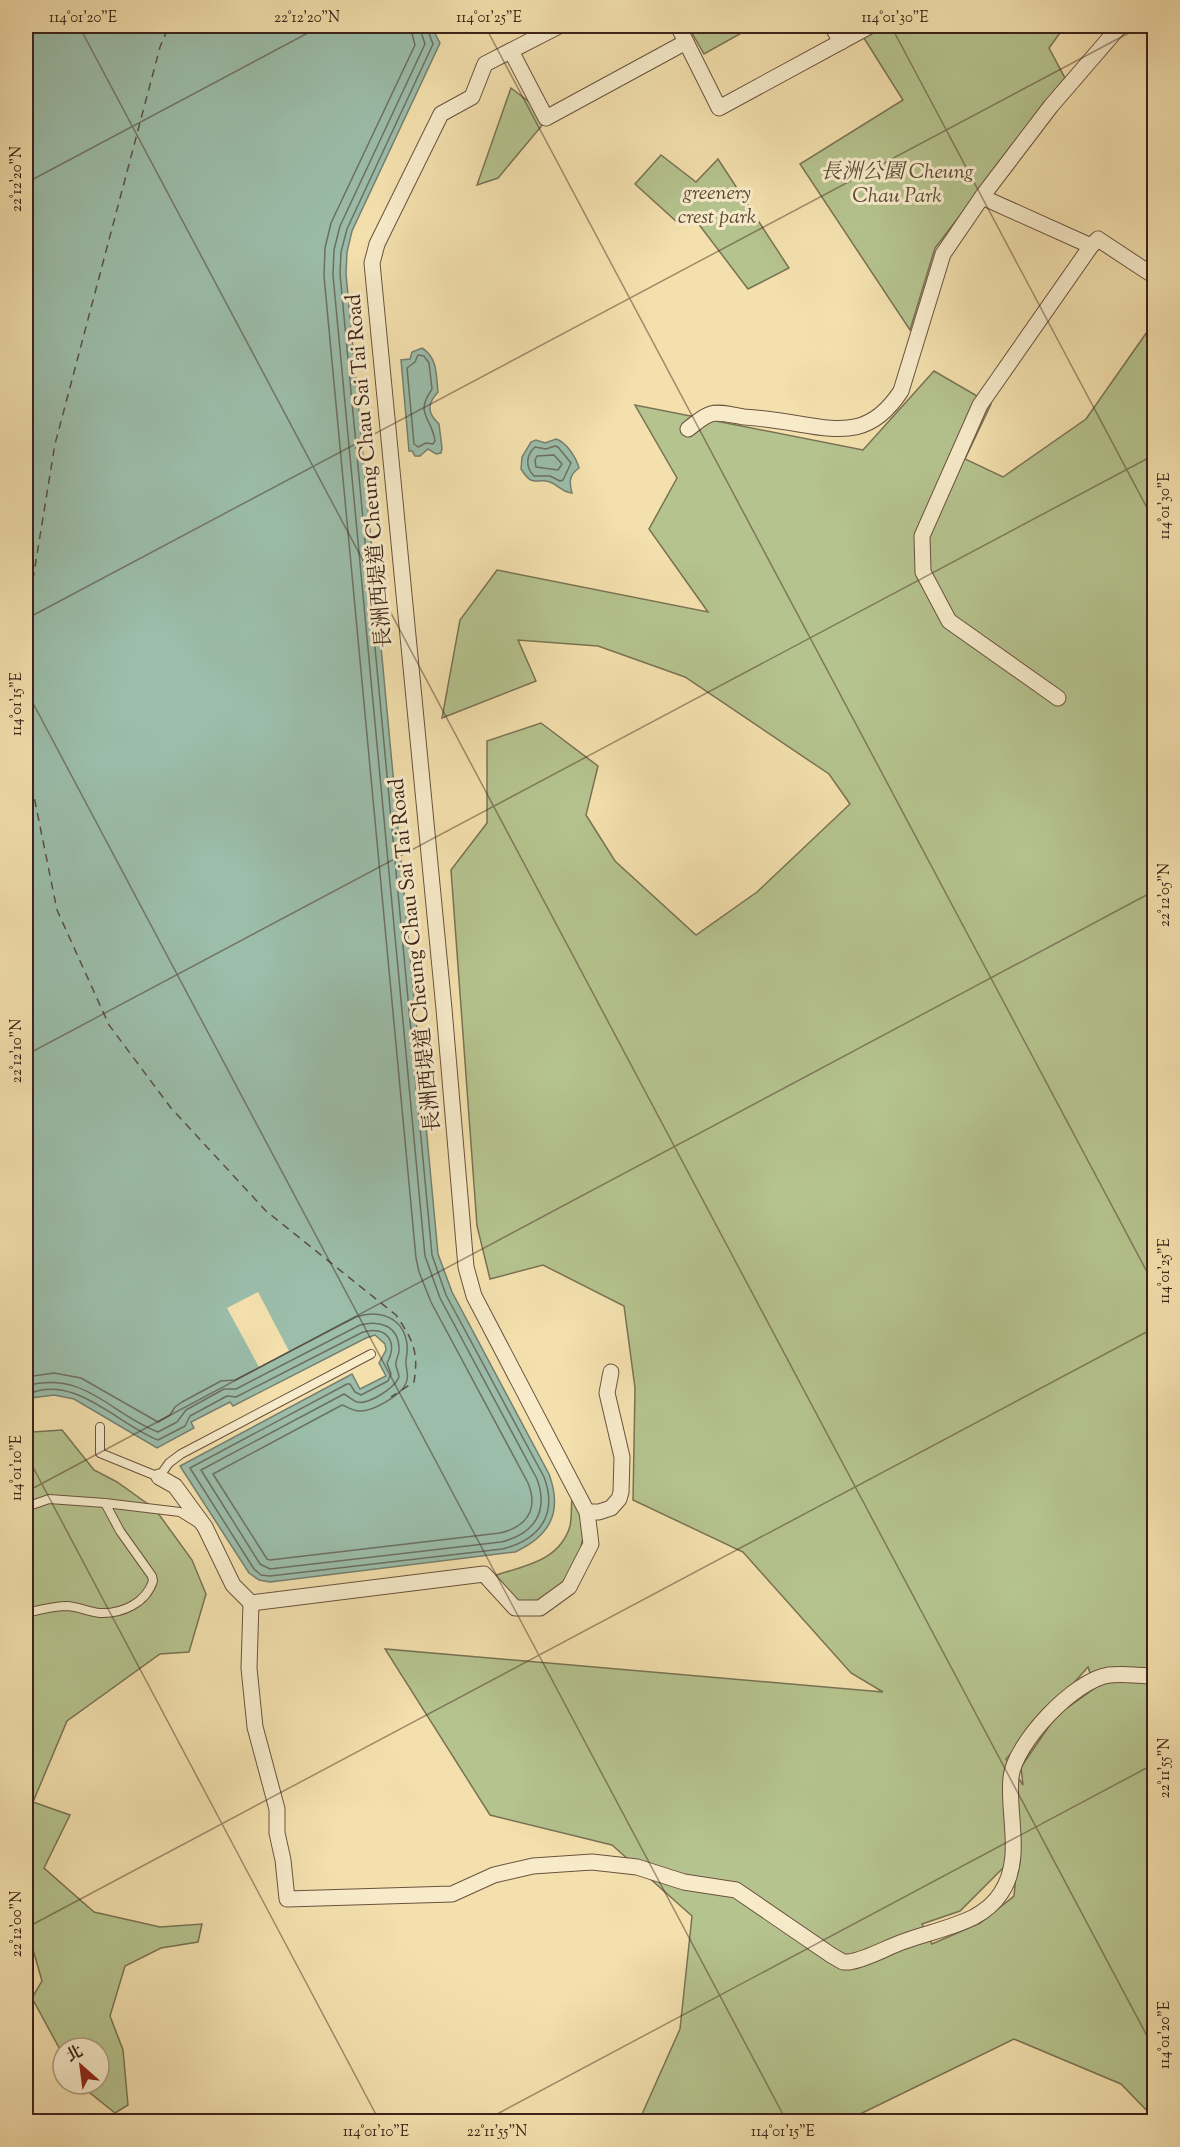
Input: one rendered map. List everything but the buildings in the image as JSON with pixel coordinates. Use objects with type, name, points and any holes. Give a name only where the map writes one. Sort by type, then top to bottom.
[{"type":"street","name":"長洲西堤道 Cheung Chau Sai Tai Road","points":[[251,1603],[484,1574],[515,1608],[540,1608],[570,1587],[591,1544],[587,1512],[474,1296],[466,1267],[444,1010],[372,263],[377,244],[441,114],[472,97],[485,64],[559,26]]},
{"type":"street","points":[[678,26],[719,108],[870,26]]},
{"type":"street","points":[[832,26],[841,42]]},
{"type":"street","points":[[688,429],[712,413],[770,419],[835,430],[851,429],[880,416],[892,405],[901,391],[943,254],[982,197],[1065,88],[1120,26]]},
{"type":"street","points":[[511,51],[546,117],[686,42]]},
{"type":"street","points":[[982,197],[1091,246]]},
{"type":"street","points":[[1058,698],[949,621],[923,572],[922,536],[980,405],[1098,238],[1155,276]]},
{"type":"street","points":[[587,1512],[599,1512],[611,1508],[621,1492],[622,1457],[607,1393],[611,1372]]},
{"type":"street","points":[[159,1477],[175,1486],[205,1527],[233,1585],[251,1603],[249,1668],[255,1727],[277,1809],[277,1833],[283,1860],[287,1899],[452,1894],[494,1875],[533,1866],[592,1862],[637,1867],[684,1882],[736,1890],[843,1962],[856,1961],[905,1941],[965,1921],[990,1906],[1003,1891],[1011,1872],[1014,1850],[1011,1777],[1020,1753],[1062,1700],[1082,1685],[1109,1675],[1155,1677]]},
{"type":"lane","points":[[100,1428],[100,1453],[159,1477],[169,1463],[181,1454],[371,1354]]},
{"type":"lane","points":[[26,1507],[49,1499],[105,1503],[180,1512],[205,1527]]},
{"type":"lane","points":[[26,1613],[66,1606],[98,1612],[117,1611],[139,1601],[150,1589],[152,1576],[120,1531],[105,1503]]},
{"type":"green space","points":[[688,26],[754,26],[704,54]]},
{"type":"green space","name":"長洲公園 Cheung Chau Park","points":[[879,26],[1065,26],[1049,48],[1065,78],[935,248],[910,330],[800,164],[903,100],[862,35]]},
{"type":"green space","points":[[511,88],[537,108],[544,123],[498,178],[477,185]]},
{"type":"green space","name":"greenery crest park","points":[[661,155],[696,182],[718,159],[789,268],[748,289],[691,214],[677,222],[635,184]]},
{"type":"green space","points":[[1154,322],[1154,2118],[1121,2084],[1014,2039],[849,2121],[639,2121],[680,2029],[692,1916],[612,1845],[490,1815],[385,1649],[883,1692],[851,1673],[743,1552],[633,1500],[635,1388],[624,1306],[543,1265],[490,1279],[477,1226],[451,870],[487,823],[487,741],[541,723],[598,766],[586,815],[615,861],[696,935],[757,892],[850,804],[829,774],[685,677],[598,646],[518,640],[536,681],[442,718],[460,620],[497,570],[708,612],[649,529],[677,478],[635,405],[863,450],[934,371],[991,404],[965,459],[1003,477],[1086,419]],"holes":[[[1088,1667],[1095,1688],[1056,1716],[1021,1767],[1023,1785],[1006,1759]],[[1018,1853],[1014,1896],[980,1923],[932,1944],[922,1924],[960,1911]]]},
{"type":"green space","points":[[62,1430],[94,1470],[117,1482],[155,1509],[192,1560],[206,1594],[189,1652],[160,1654],[67,1721],[33,1802],[70,1815],[44,1868],[94,1912],[160,1927],[202,1924],[198,1942],[161,1948],[125,1966],[110,2016],[123,2050],[128,2105],[115,2113],[94,2096],[111,2096],[111,2036],[53,2036],[32,1998],[42,1981],[30,1939],[26,1936],[26,1482],[32,1471],[33,1432]]},
{"type":"green space","points":[[572,1497],[580,1512],[584,1534],[579,1555],[562,1584],[540,1602],[517,1601],[493,1576],[528,1565],[549,1555],[558,1547],[570,1526]]},
{"type":"water","points":[[26,26],[431,26],[440,43],[352,231],[347,252],[346,274],[438,1254],[452,1292],[549,1474],[555,1500],[554,1511],[545,1530],[527,1546],[515,1552],[270,1582],[259,1580],[249,1573],[180,1466],[352,1374],[360,1389],[386,1376],[379,1363],[386,1350],[385,1344],[375,1335],[233,1406],[230,1402],[191,1422],[194,1428],[157,1448],[74,1399],[54,1395],[31,1398],[26,1401]]},
{"type":"water","points":[[422,348],[431,357],[435,367],[438,392],[430,408],[432,416],[439,424],[442,448],[441,453],[436,454],[428,449],[420,456],[415,456],[412,451],[409,451],[401,360],[410,359],[412,352]]},
{"type":"water","points":[[556,439],[570,451],[579,468],[573,473],[571,479],[572,493],[550,482],[532,481],[521,469],[522,457],[531,442],[536,440],[545,443]]},
{"type":"pier","points":[[258,1292],[289,1351],[259,1367],[227,1308]]},
{"type":"ferry route","points":[[26,622],[55,444],[160,47],[169,26]]},
{"type":"ferry route","points":[[26,702],[27,762],[57,910],[109,1025],[171,1108],[266,1211],[396,1315],[407,1332],[416,1362],[414,1382],[391,1397]]}]
